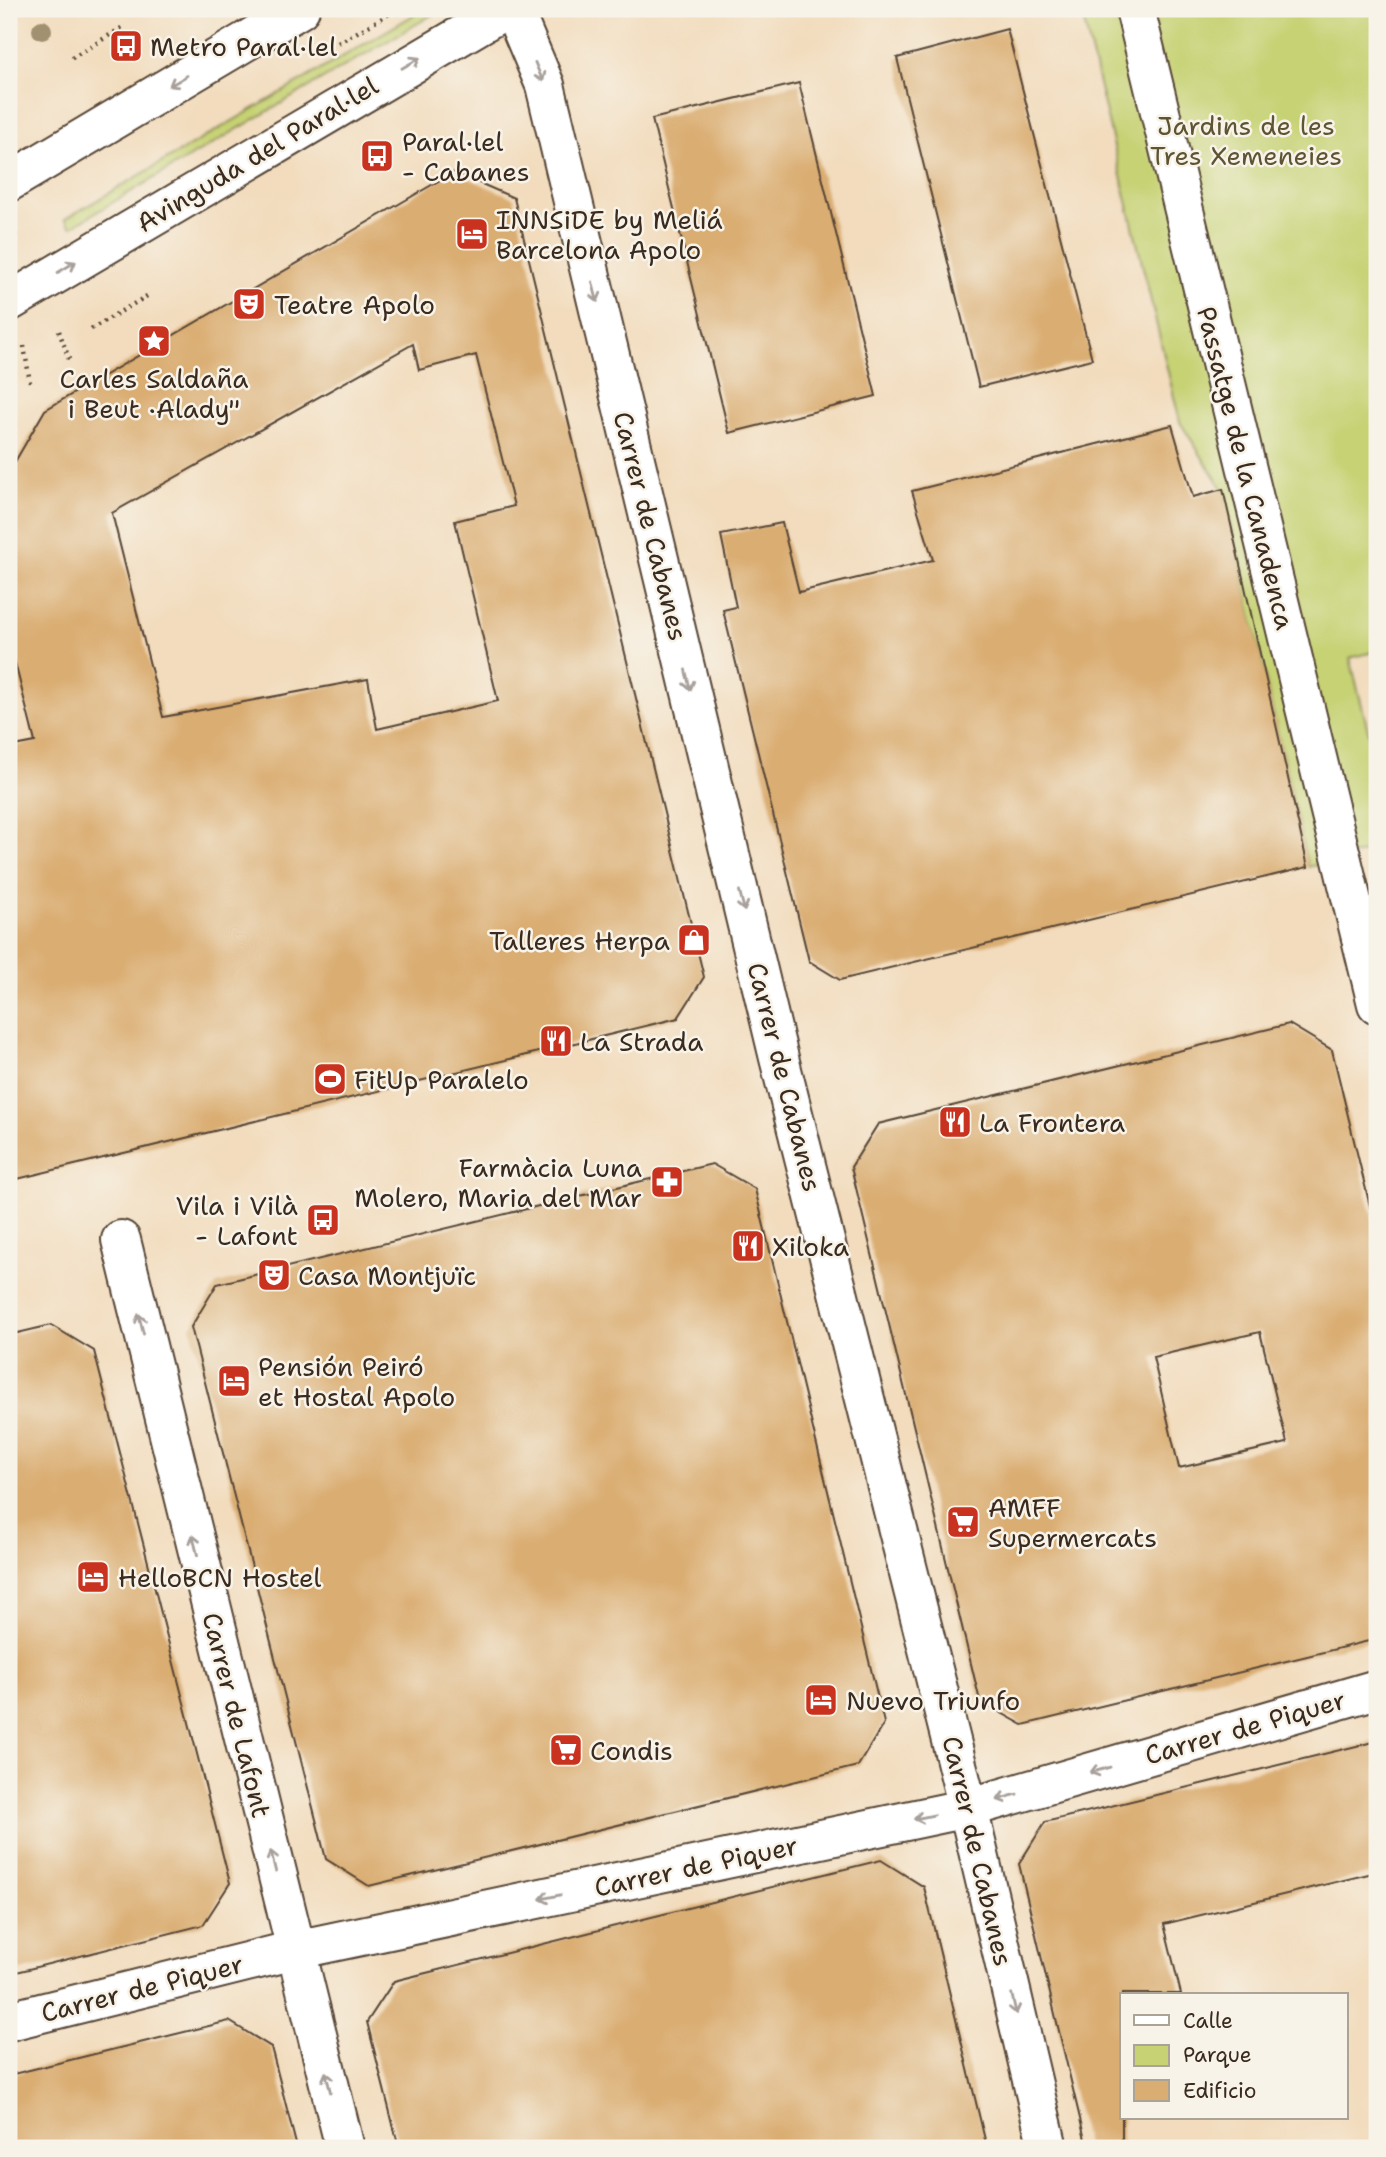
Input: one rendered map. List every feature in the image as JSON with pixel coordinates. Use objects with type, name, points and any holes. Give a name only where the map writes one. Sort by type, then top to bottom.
[{"type":"street","points":[[9,182],[300,9]]},
{"type":"street","name":"Avinguda del Paral·lel","points":[[9,302],[506,9]]},
{"type":"street","name":"Carrer de Cabanes","points":[[513,9],[545,85],[779,1058],[968,1808],[1048,2148]]},
{"type":"street","name":"Passatge de la Canadenca","points":[[1135,9],[1377,1004]]},
{"type":"street","name":"Carrer de Lafont","points":[[121,1240],[345,2148]]},
{"type":"street","name":"Carrer de Piquer","points":[[9,2021],[295,1950],[968,1808],[1377,1689]]},
{"type":"path","points":[[72,58],[123,27]]},
{"type":"path","points":[[13,105],[15,115]]},
{"type":"path","points":[[91,329],[147,296]]},
{"type":"path","points":[[60,331],[70,362]]},
{"type":"path","points":[[25,352],[30,382]]},
{"type":"green space","points":[[424,9],[442,9],[71,227],[65,219]]},
{"type":"green space","name":"Jardins de les Tres Xemeneies","points":[[1081,9],[1377,9],[1377,651],[1350,658],[1377,766],[1377,849],[1308,867],[1223,490],[1180,422]]},
{"type":"building","points":[[1007,29],[1092,359],[979,387],[897,58]]},
{"type":"building","points":[[799,83],[876,396],[729,433],[652,119]]},
{"type":"building","points":[[454,172],[514,198],[704,977],[678,1018],[9,1181],[9,747],[35,742],[9,639],[9,472],[45,410]],"holes":[[[413,344],[419,370],[476,355],[514,506],[455,521],[498,701],[377,729],[368,679],[163,717],[112,513]]]},
{"type":"building","points":[[1172,425],[1193,497],[1223,489],[1308,867],[840,980],[809,961],[723,610],[736,607],[721,535],[782,523],[799,592],[933,560],[912,491]]},
{"type":"building","points":[[1289,1024],[1332,1050],[1377,1235],[1377,1639],[1023,1725],[980,1701],[851,1167],[878,1124]],"holes":[[[1260,1332],[1287,1443],[1179,1468],[1153,1357]]]},
{"type":"building","points":[[712,1164],[755,1189],[884,1723],[858,1766],[369,1886],[326,1859],[191,1327],[217,1284]]},
{"type":"building","points":[[51,1325],[94,1351],[230,1883],[203,1925],[9,1974],[9,1335]]},
{"type":"building","points":[[1377,1741],[1377,1872],[1164,1924],[1181,1993],[1120,1993],[1122,2148],[1087,2148],[1019,1864],[1045,1822]]},
{"type":"building","points":[[881,1860],[924,1887],[987,2148],[399,2148],[367,2022],[394,1981]]},
{"type":"building","points":[[229,2021],[271,2047],[297,2148],[9,2148],[9,2075]]},
{"type":"place","name":"Metro Paral·lel","points":[[126,46]]},
{"type":"place","name":"Paral·lel - Cabanes","points":[[377,156]]},
{"type":"place","name":"INNSiDE by Meliá Barcelona Apolo","points":[[472,234]]},
{"type":"place","name":"Teatre Apolo","points":[[249,304]]},
{"type":"place","name":"Carles Saldaña i Beut ·Alady\"","points":[[154,341]]},
{"type":"place","name":"Talleres Herpa","points":[[694,940]]},
{"type":"place","name":"La Strada","points":[[556,1041]]},
{"type":"place","name":"FitUp Paralelo","points":[[330,1079]]},
{"type":"place","name":"La Frontera","points":[[955,1122]]},
{"type":"place","name":"Farmàcia Luna Molero, Maria del Mar","points":[[667,1182]]},
{"type":"place","name":"Vila i Vilà - Lafont","points":[[323,1220]]},
{"type":"place","name":"Xiloka","points":[[748,1246]]},
{"type":"place","name":"Casa Montjuïc","points":[[274,1275]]},
{"type":"place","name":"Pensión Peiró et Hostal Apolo","points":[[234,1381]]},
{"type":"place","name":"AMFF Supermercats","points":[[963,1522]]},
{"type":"place","name":"HelloBCN Hostel","points":[[93,1577]]},
{"type":"place","name":"Nuevo Triunfo","points":[[821,1700]]},
{"type":"place","name":"Condis","points":[[566,1750]]}]
